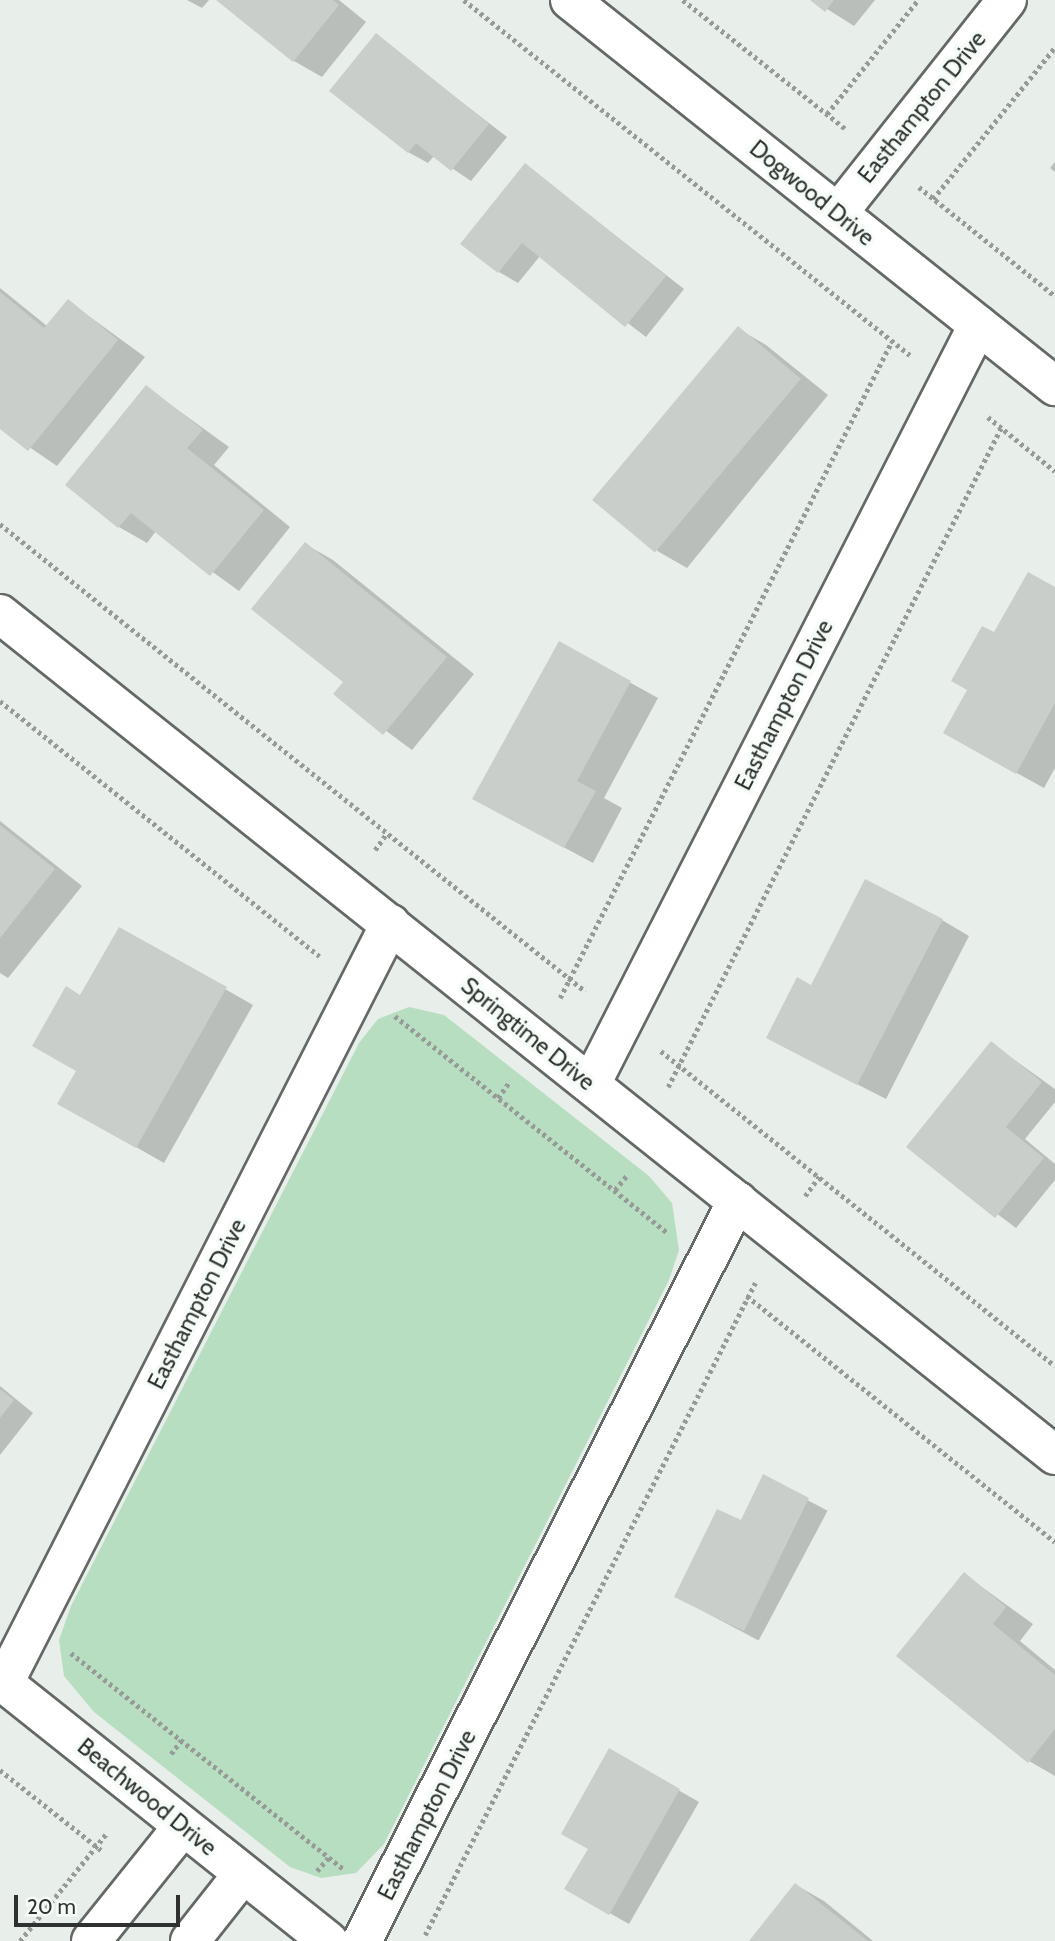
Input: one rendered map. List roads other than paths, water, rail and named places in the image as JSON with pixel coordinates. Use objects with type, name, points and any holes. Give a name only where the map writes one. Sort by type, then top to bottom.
[{"type":"street","name":"Dogwood Drive","points":[[570,0],[1055,386]]},
{"type":"street","name":"Easthampton Drive","points":[[838,213],[1007,0]]},
{"type":"street","name":"Easthampton Drive","points":[[591,1084],[978,325]]},
{"type":"street","name":"Springtime Drive","points":[[0,614],[1055,1455]]},
{"type":"street","name":"Easthampton Drive","points":[[2,1681],[390,924]]},
{"type":"street","name":"Easthampton Drive","points":[[362,1941],[737,1201]]},
{"type":"street","name":"Beachwood Drive","points":[[2,1681],[328,1941]]},
{"type":"street","points":[[91,1941],[183,1826]]},
{"type":"street","points":[[190,1941],[243,1874]]}]
